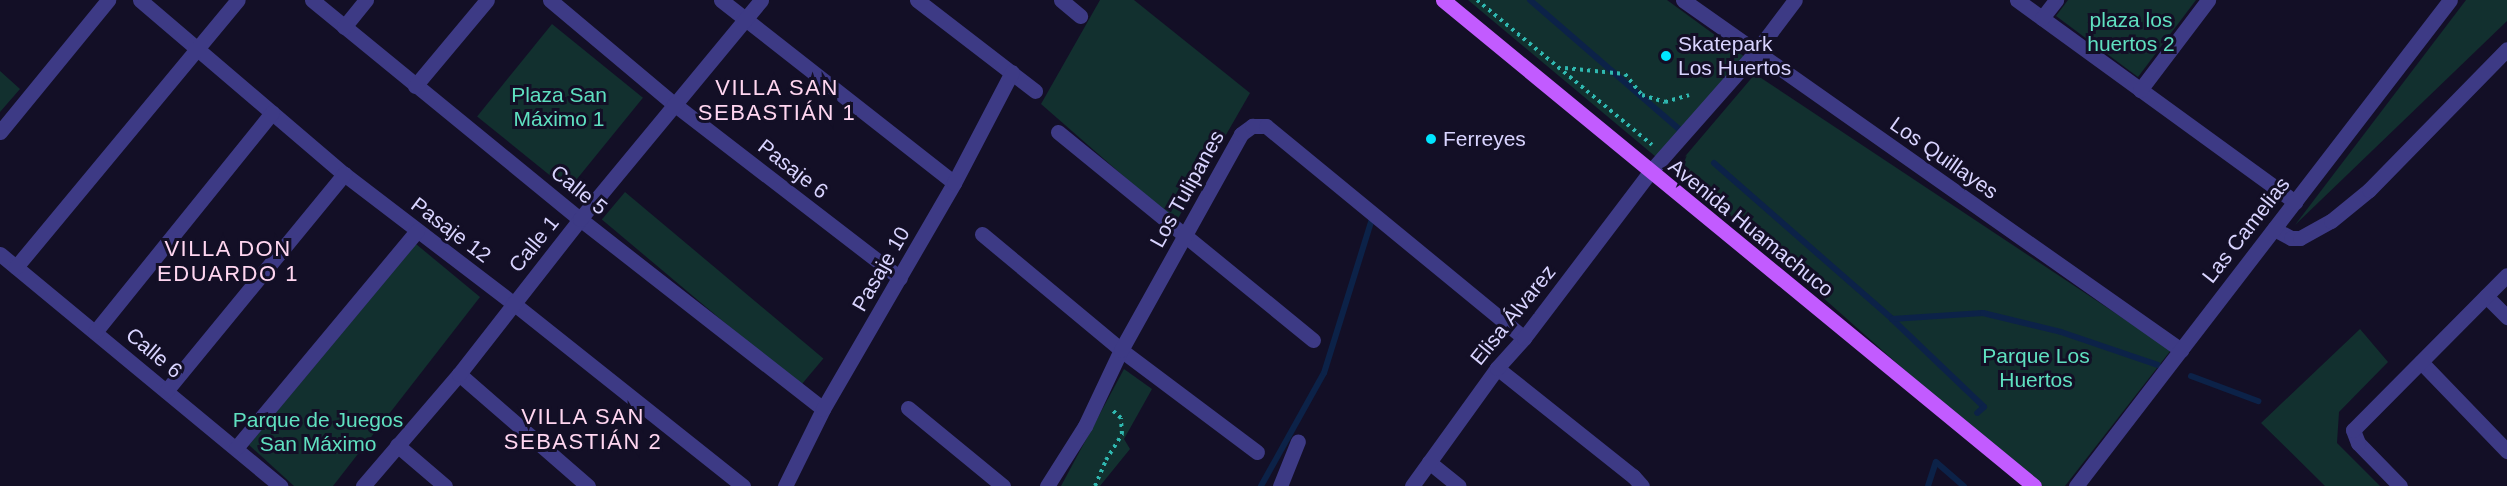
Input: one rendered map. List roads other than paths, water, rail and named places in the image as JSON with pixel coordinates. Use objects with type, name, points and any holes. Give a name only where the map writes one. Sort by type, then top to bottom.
[{"type":"main road","name":"Avenida Huamachuco","points":[[1443,0],[2034,486]]},
{"type":"street","points":[[0,132],[108,0]]},
{"type":"street","name":"Pasaje 12","points":[[140,0],[344,174],[513,303],[742,486]]},
{"type":"street","points":[[16,267],[238,0]]},
{"type":"street","name":"Calle 5","points":[[312,0],[580,219],[823,409]]},
{"type":"street","points":[[344,27],[366,0]]},
{"type":"street","points":[[415,86],[487,0]]},
{"type":"street","name":"Pasaje 6","points":[[550,0],[674,104],[900,278]]},
{"type":"street","points":[[721,0],[954,183]]},
{"type":"street","name":"Calle 1","points":[[363,486],[459,374],[580,219],[760,0]]},
{"type":"street","points":[[917,0],[1035,91]]},
{"type":"street","points":[[1061,0],[1080,16]]},
{"type":"street","name":"Los Quillayes","points":[[1683,0],[2181,350]]},
{"type":"street","name":"Elisa Álvarez","points":[[1412,486],[1497,368],[1524,338],[1650,172],[1755,52],[1795,0]]},
{"type":"street","points":[[2017,0],[2295,202]]},
{"type":"street","points":[[2042,18],[2056,0]]},
{"type":"street","points":[[2140,90],[2208,0]]},
{"type":"street","name":"Las Camelias","points":[[2076,486],[2450,0]]},
{"type":"street","points":[[2274,229],[2291,238],[2300,238],[2331,221],[2368,190],[2507,49]]},
{"type":"street","name":"Pasaje 10","points":[[785,486],[823,409],[954,183],[1012,72]]},
{"type":"street","points":[[95,332],[272,113]]},
{"type":"street","name":"Los Tulipanes","points":[[1047,486],[1084,426],[1121,350],[1241,134],[1252,126],[1266,126],[1524,338]]},
{"type":"street","points":[[1058,132],[1313,340]]},
{"type":"street","points":[[166,391],[344,174]]},
{"type":"street","points":[[236,448],[417,231]]},
{"type":"street","points":[[982,234],[1121,350],[1257,452]]},
{"type":"street","name":"Calle 6","points":[[0,254],[280,486]]},
{"type":"street","points":[[2400,486],[2358,443],[2353,430],[2507,275]]},
{"type":"street","points":[[2486,296],[2507,317]]},
{"type":"street","points":[[2421,362],[2507,451]]},
{"type":"street","points":[[1497,368],[1633,476],[1642,486]]},
{"type":"street","points":[[459,374],[588,486]]},
{"type":"street","points":[[908,408],[1003,486]]},
{"type":"street","points":[[1280,486],[1298,441]]},
{"type":"street","points":[[397,445],[445,486]]},
{"type":"street","points":[[1429,462],[1459,486]]},
{"type":"waterway","points":[[1530,0],[1680,130]]},
{"type":"waterway","points":[[1714,163],[1892,319],[1984,407],[1977,413]]},
{"type":"waterway","points":[[1261,486],[1324,373],[1373,216]]},
{"type":"waterway","points":[[1892,319],[1983,313],[2061,332],[2158,365]]},
{"type":"waterway","points":[[2191,376],[2258,401]]},
{"type":"waterway","points":[[1928,486],[1936,462],[1964,486]]},
{"type":"place","name":"Skatepark Los Huertos","points":[[1666,56]]},
{"type":"place","name":"Ferreyes","points":[[1431,139]]},
{"type":"district","name":"VILLA SAN SEBASTIÁN 1","points":[[777,100]]},
{"type":"district","name":"VILLA DON EDUARDO 1","points":[[228,260]]},
{"type":"district","name":"VILLA SAN SEBASTIÁN 2","points":[[583,428]]},
{"type":"park label","name":"plaza los huertos 2","points":[[2131,32]]},
{"type":"park label","name":"Plaza San Máximo 1","points":[[559,107]]},
{"type":"park label","name":"Parque Los Huertos","points":[[2036,368]]},
{"type":"park label","name":"Parque de Juegos San Máximo","points":[[318,432]]}]
